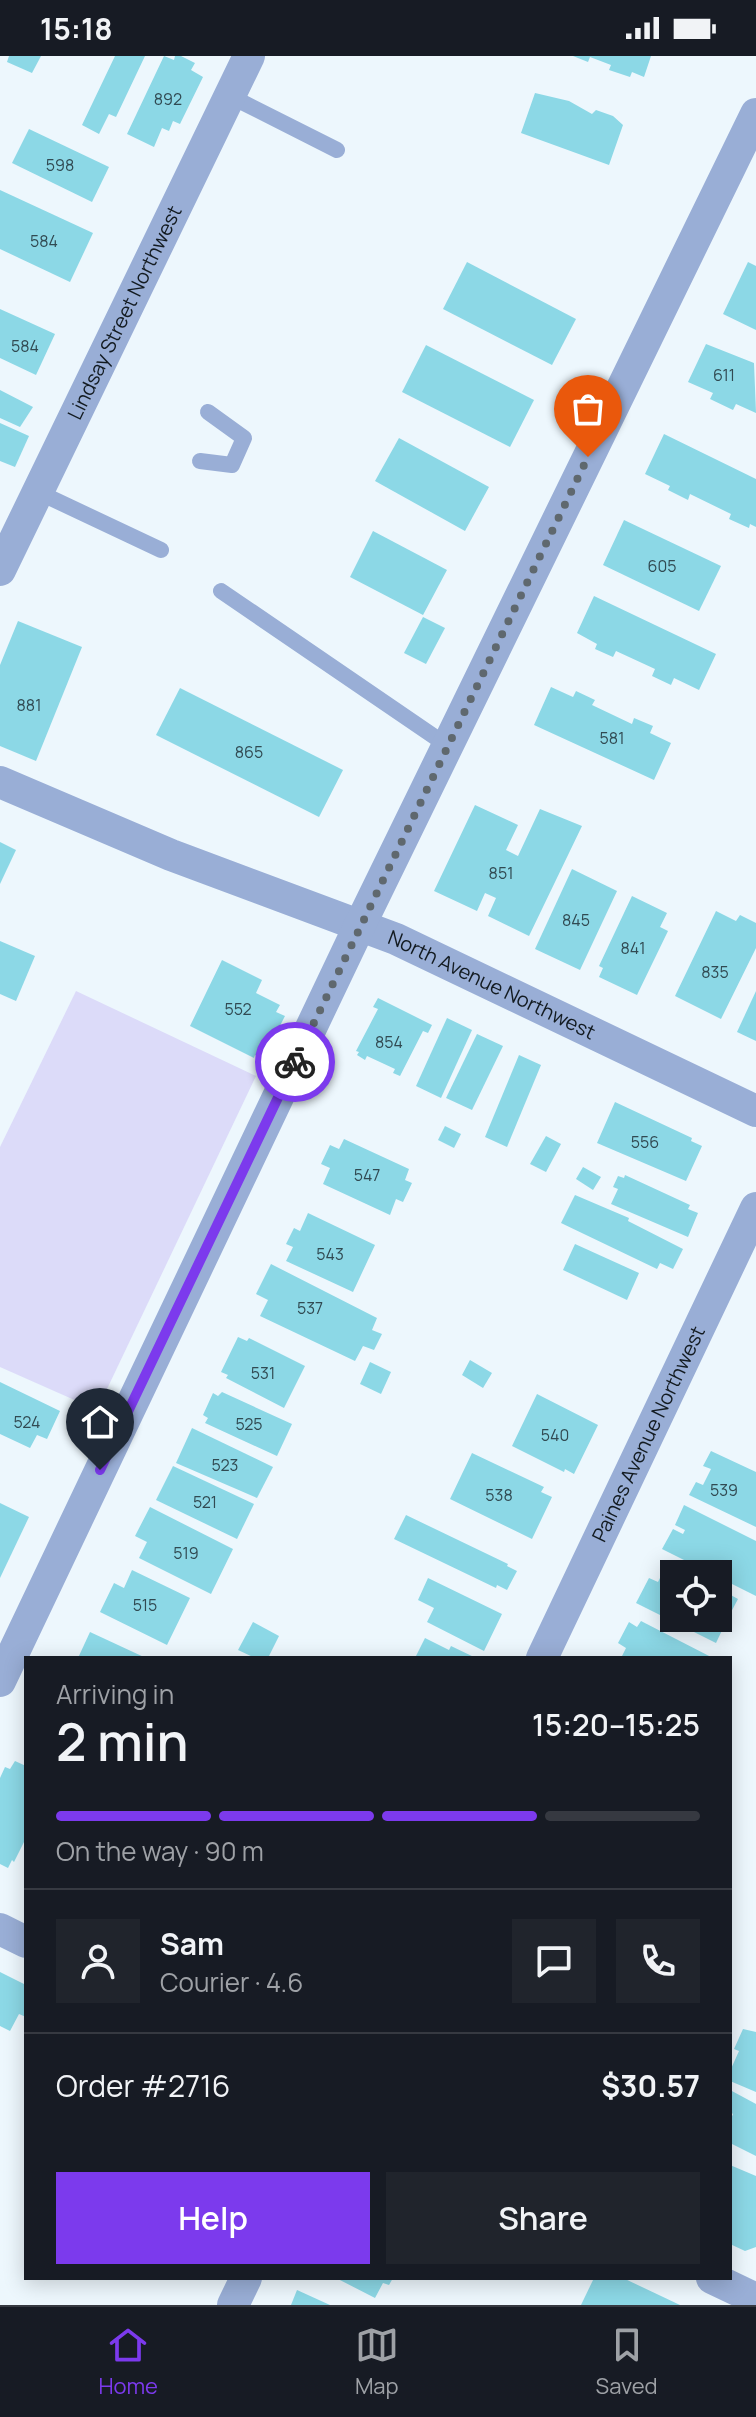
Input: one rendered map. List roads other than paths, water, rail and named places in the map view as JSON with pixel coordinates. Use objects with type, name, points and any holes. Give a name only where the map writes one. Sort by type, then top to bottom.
[{"type":"street","name":"Lindsay Street Northwest","points":[[0,570],[230,96],[239,59]]},
{"type":"street","points":[[0,1681],[9,1639],[756,114]]},
{"type":"street","name":"North Avenue Northwest","points":[[0,782],[171,855],[396,939],[756,1111]]},
{"type":"street","name":"Paines Avenue Northwest","points":[[543,1656],[756,1208]]},
{"type":"street","points":[[0,1929],[24,1941]]},
{"type":"street","points":[[233,2305],[245,2280]]},
{"type":"street","points":[[716,2280],[756,2299]]},
{"type":"lane","points":[[230,96],[337,150]]},
{"type":"lane","points":[[200,461],[232,465],[244,438],[208,412]]},
{"type":"lane","points":[[38,492],[161,550]]},
{"type":"lane","points":[[221,591],[448,746]]}]
